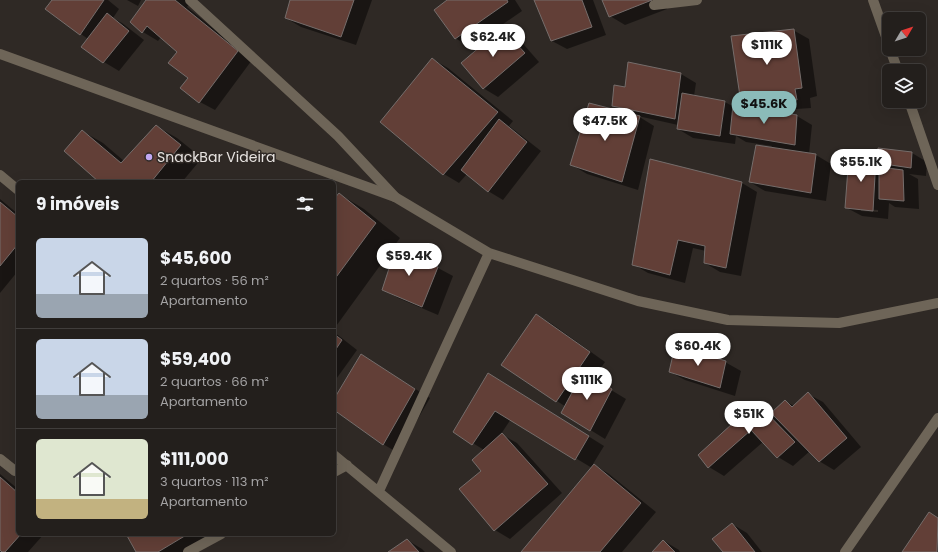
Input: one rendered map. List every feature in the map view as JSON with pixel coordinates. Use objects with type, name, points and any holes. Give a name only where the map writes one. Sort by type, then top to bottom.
[{"type":"street","points":[[190,0],[338,136],[395,197]]},
{"type":"street","points":[[654,5],[697,0]]},
{"type":"street","points":[[873,0],[882,25]]},
{"type":"street","points":[[0,54],[395,197],[489,253],[638,301],[728,320],[839,323],[938,303]]},
{"type":"street","points":[[911,108],[938,185]]},
{"type":"street","points":[[0,175],[16,188]]},
{"type":"street","points":[[379,491],[489,253]]},
{"type":"street","points":[[845,552],[938,418]]},
{"type":"street","points":[[336,457],[451,552]]},
{"type":"street","points":[[0,459],[15,471]]},
{"type":"street","points":[[336,471],[346,466]]},
{"type":"street","points":[[188,552],[217,536]]},
{"type":"building","points":[[52,0],[104,0],[80,35],[45,9]]},
{"type":"building","points":[[146,0],[175,0],[238,51],[199,103],[180,88],[188,78],[168,63],[177,52],[147,26],[142,33],[130,22]]},
{"type":"building","points":[[290,0],[354,0],[341,37],[285,18]]},
{"type":"building","points":[[447,0],[507,0],[508,2],[455,39],[434,10]]},
{"type":"building","points":[[534,0],[582,0],[592,27],[551,41]]},
{"type":"building","points":[[602,0],[652,0],[609,17]]},
{"type":"building","points":[[107,13],[129,31],[103,63],[81,47]]},
{"type":"building","points":[[502,28],[525,53],[483,89],[461,63]]},
{"type":"building","points":[[794,29],[802,88],[795,89],[797,100],[741,103],[731,36]]},
{"type":"building","points":[[432,58],[498,112],[443,175],[380,122]]},
{"type":"building","points":[[628,62],[681,73],[675,119],[612,106],[614,85],[625,87]]},
{"type":"building","points":[[682,93],[725,101],[720,136],[677,129]]},
{"type":"building","points":[[589,103],[640,116],[622,182],[570,165]]},
{"type":"building","points":[[733,105],[797,115],[795,145],[730,134]]},
{"type":"building","points":[[499,119],[527,142],[488,192],[461,170]]},
{"type":"building","name":"SnackBar Videira","points":[[156,125],[181,145],[153,180],[97,180],[64,151],[82,130],[121,163]]},
{"type":"building","points":[[756,145],[816,154],[811,193],[749,182]]},
{"type":"building","points":[[878,148],[912,152],[911,168],[877,163]]},
{"type":"building","points":[[849,155],[876,158],[873,211],[845,208]]},
{"type":"building","points":[[650,159],[742,182],[726,268],[704,263],[705,246],[678,240],[670,275],[632,265]]},
{"type":"building","points":[[879,167],[903,170],[904,201],[879,199]]},
{"type":"building","points":[[339,193],[376,223],[336,277],[336,197]]},
{"type":"building","points":[[0,202],[16,215],[16,246],[0,266]]},
{"type":"building","points":[[396,247],[438,267],[422,307],[382,290]]},
{"type":"building","points":[[536,314],[590,352],[556,402],[501,365]]},
{"type":"building","points":[[336,336],[342,340],[336,349]]},
{"type":"building","points":[[675,346],[726,361],[720,388],[669,372]]},
{"type":"building","points":[[361,354],[415,389],[383,445],[336,411],[336,396]]},
{"type":"building","points":[[583,372],[612,389],[590,431],[561,413]]},
{"type":"building","points":[[488,373],[589,436],[575,460],[495,411],[472,445],[453,432]]},
{"type":"building","points":[[808,392],[847,438],[819,462],[771,413],[785,400],[792,407]]},
{"type":"building","points":[[756,402],[795,442],[777,458],[751,430],[708,468],[698,455]]},
{"type":"building","points":[[502,433],[548,484],[494,531],[459,489],[481,471],[472,460]]},
{"type":"building","points":[[594,464],[641,503],[600,552],[521,552]]},
{"type":"building","points":[[0,477],[16,491],[16,536],[19,536],[5,552],[0,550]]},
{"type":"building","points":[[929,512],[938,518],[937,552],[902,552]]},
{"type":"building","points":[[732,523],[755,552],[723,552],[712,539]]},
{"type":"building","points":[[127,536],[185,536],[158,552],[136,552]]},
{"type":"building","points":[[407,539],[419,552],[388,552]]},
{"type":"building","points":[[663,540],[675,552],[652,552]]},
{"type":"place","name":"SnackBar Videira","points":[[149,157]]}]
